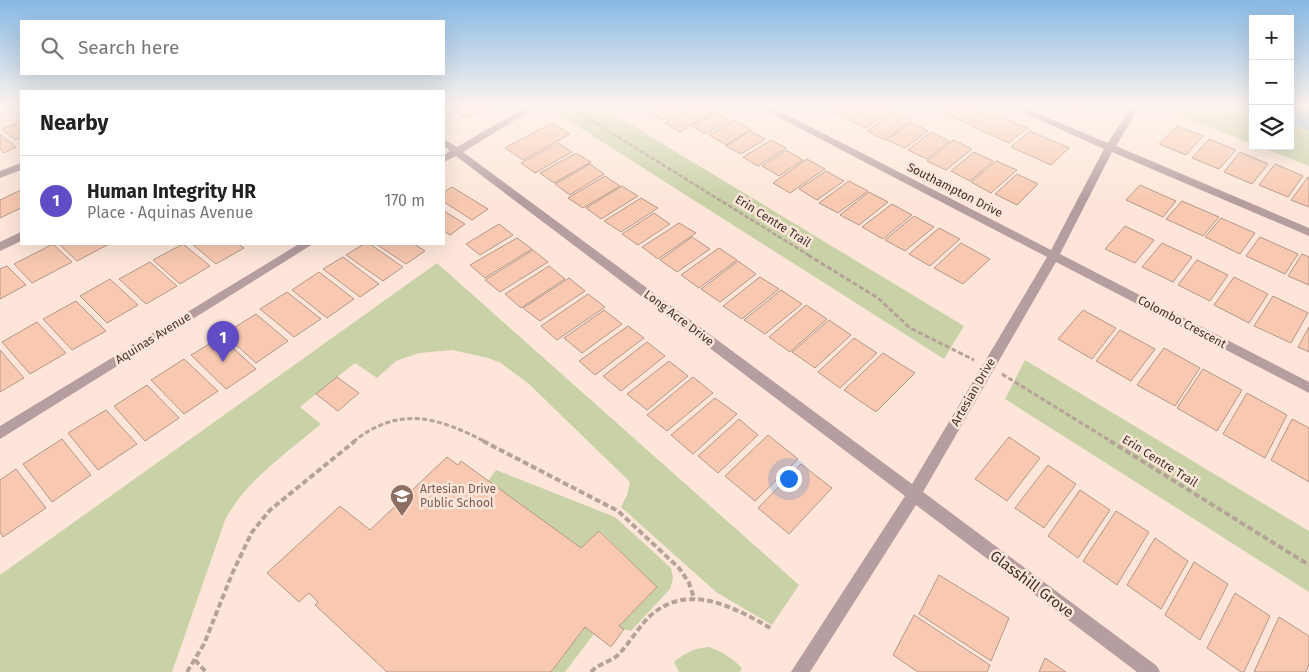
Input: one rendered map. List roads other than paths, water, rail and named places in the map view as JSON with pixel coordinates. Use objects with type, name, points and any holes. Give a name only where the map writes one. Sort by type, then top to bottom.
[{"type":"street","points":[[445,159],[480,137]]},
{"type":"street","name":"Southampton Drive","points":[[825,137],[1054,255]]},
{"type":"street","points":[[1087,137],[1309,232]]},
{"type":"street","name":"Artesian Drive","points":[[800,672],[914,495],[936,454],[1054,255],[1116,137]]},
{"type":"street","name":"Long Acre Drive","points":[[445,143],[914,495]]},
{"type":"street","points":[[0,175],[20,166]]},
{"type":"street","points":[[0,247],[20,237]]},
{"type":"street","name":"Aquinas Avenue","points":[[0,433],[305,245]]},
{"type":"street","name":"Colombo Crescent","points":[[1054,255],[1309,388]]},
{"type":"street","name":"Glasshill Grove","points":[[914,495],[1151,672]]},
{"type":"place","name":"Human Integrity HR","points":[[223,362]]},
{"type":"place","name":"Artesian Drive Public School","points":[[402,517]]}]
